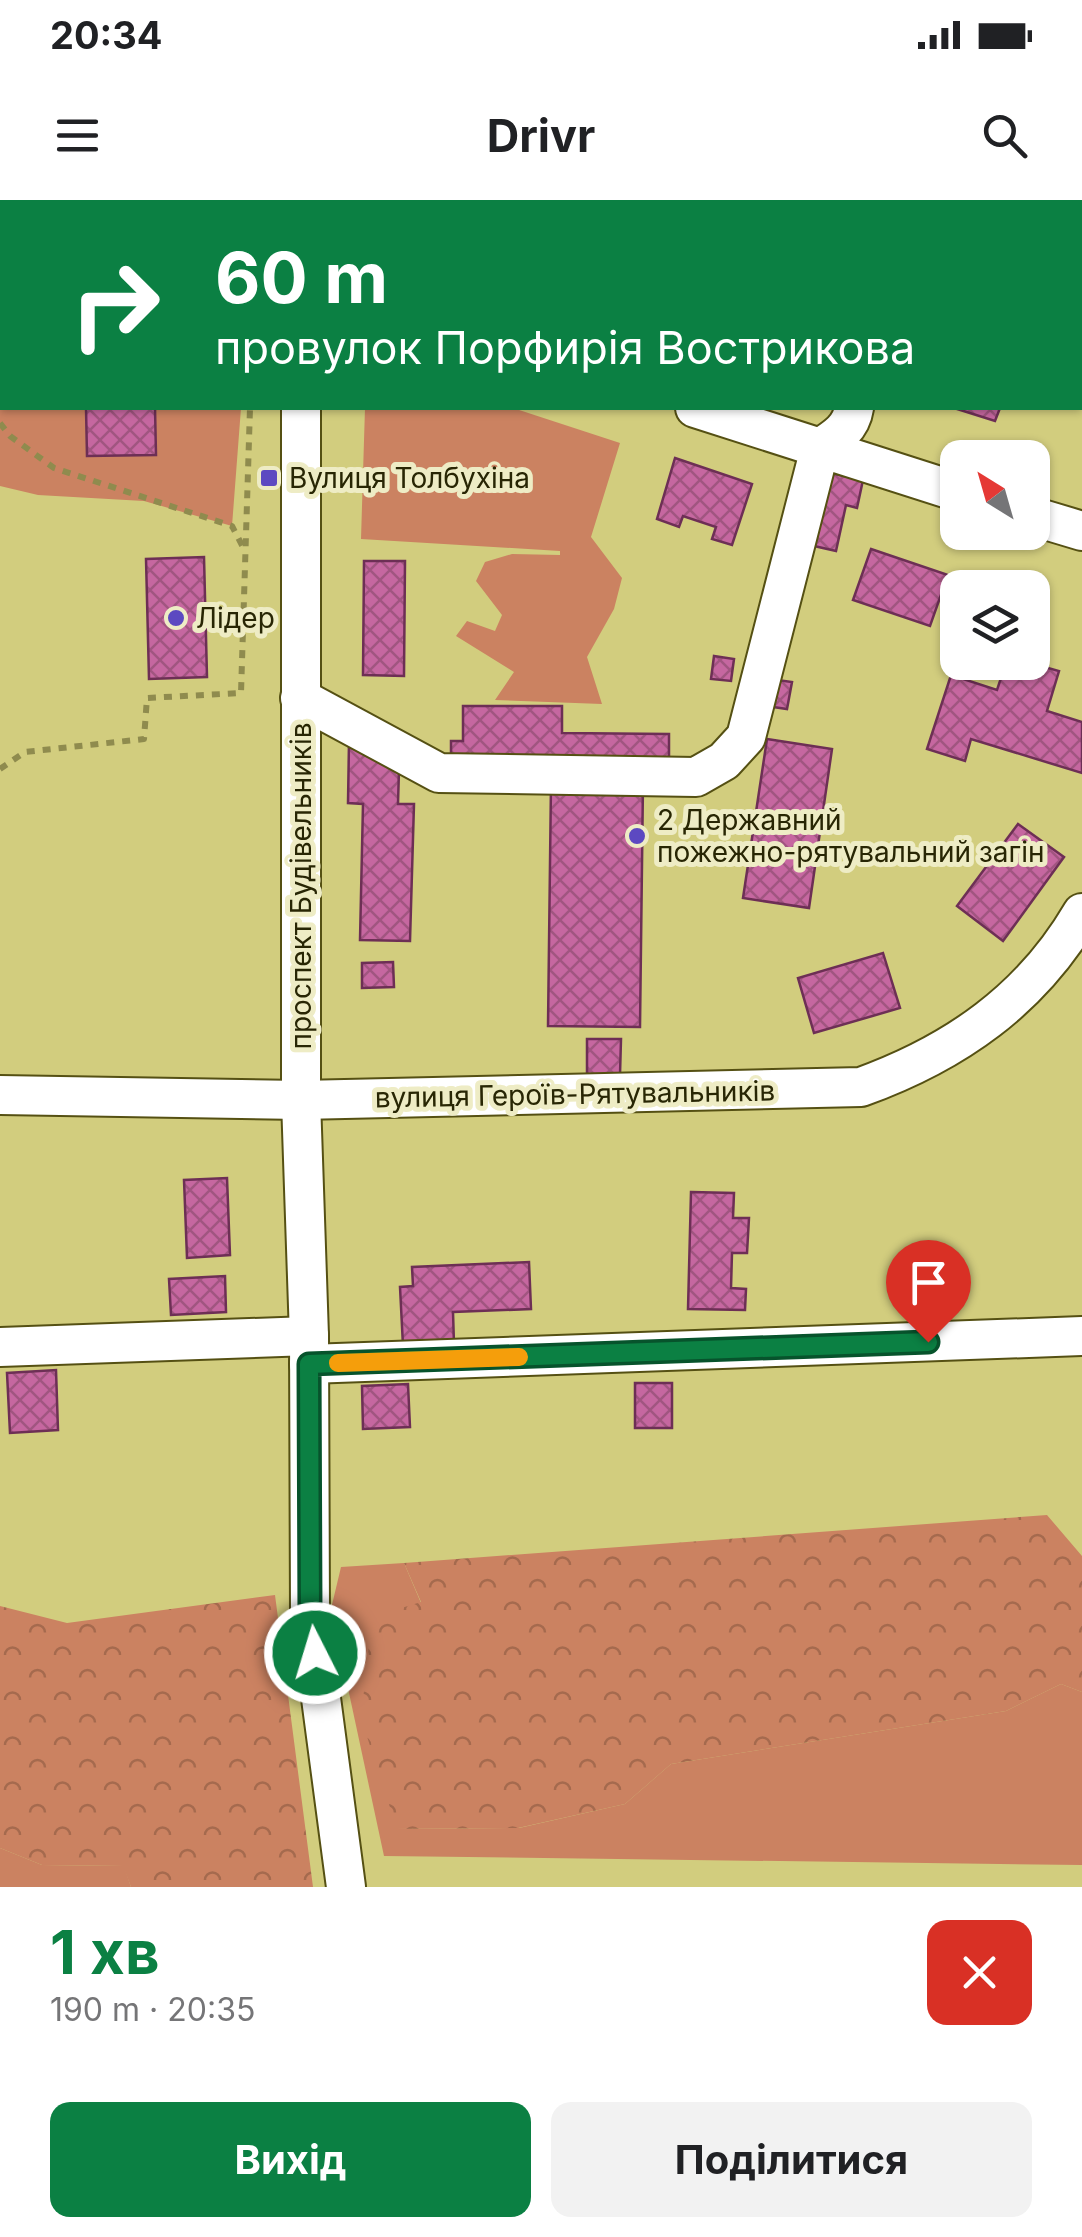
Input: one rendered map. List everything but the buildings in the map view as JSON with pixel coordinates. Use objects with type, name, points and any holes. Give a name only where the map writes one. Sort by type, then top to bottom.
[{"type":"street","name":"проспект Будівельників","points":[[301,410],[301,1100],[309,1350],[310,1615],[346,1887]]},
{"type":"street","points":[[701,410],[940,486]]},
{"type":"street","points":[[300,698],[439,773],[696,777],[724,761],[746,737],[820,448],[840,436],[853,418],[854,410]]},
{"type":"street","points":[[1050,522],[1082,532]]},
{"type":"street","name":"вулиця Героїв-Рятувальників","points":[[0,1095],[301,1100],[862,1087],[926,1061],[998,1014],[1035,978],[1082,912]]},
{"type":"street","points":[[0,1347],[309,1350],[1082,1336]]},
{"type":"path","points":[[0,768],[26,752],[144,738],[147,698],[241,694],[250,410]]},
{"type":"path","points":[[0,423],[10,436],[54,468],[232,526],[246,553]]},
{"type":"green space","points":[[0,410],[241,410],[232,526],[144,501],[38,495],[0,486]]},
{"type":"green space","points":[[365,410],[519,410],[620,443],[591,537],[622,578],[614,609],[587,657],[602,704],[495,700],[514,672],[456,636],[467,621],[495,631],[502,615],[476,581],[485,562],[512,554],[560,555],[560,551],[361,539]]},
{"type":"green space","points":[[1047,1515],[1082,1556],[1082,1692],[1061,1684],[1006,1711],[671,1764],[625,1804],[518,1828],[397,1829],[361,1718],[372,1617],[421,1602],[404,1563]]},
{"type":"green space","points":[[404,1563],[421,1603],[397,1829],[519,1828],[625,1804],[671,1764],[1006,1711],[1061,1684],[1082,1692],[1082,1865],[384,1856],[331,1609],[341,1567]]},
{"type":"green space","points":[[275,1595],[313,1887],[131,1887],[123,1866],[42,1865],[0,1848],[0,1606],[67,1623]]},
{"type":"green space","points":[[0,1848],[42,1865],[124,1866],[131,1887],[0,1887]]},
{"type":"slow traffic","points":[[338,1363],[519,1357]]},
{"type":"place","name":"Вулиця Толбухіна","points":[[269,478]]},
{"type":"place","name":"Лідер","points":[[176,618]]},
{"type":"place","name":"2 Державний пожежно-рятувальний загін","points":[[637,836]]},
{"type":"route","points":[[315,1653],[310,1615],[309,1364],[928,1342]]}]
